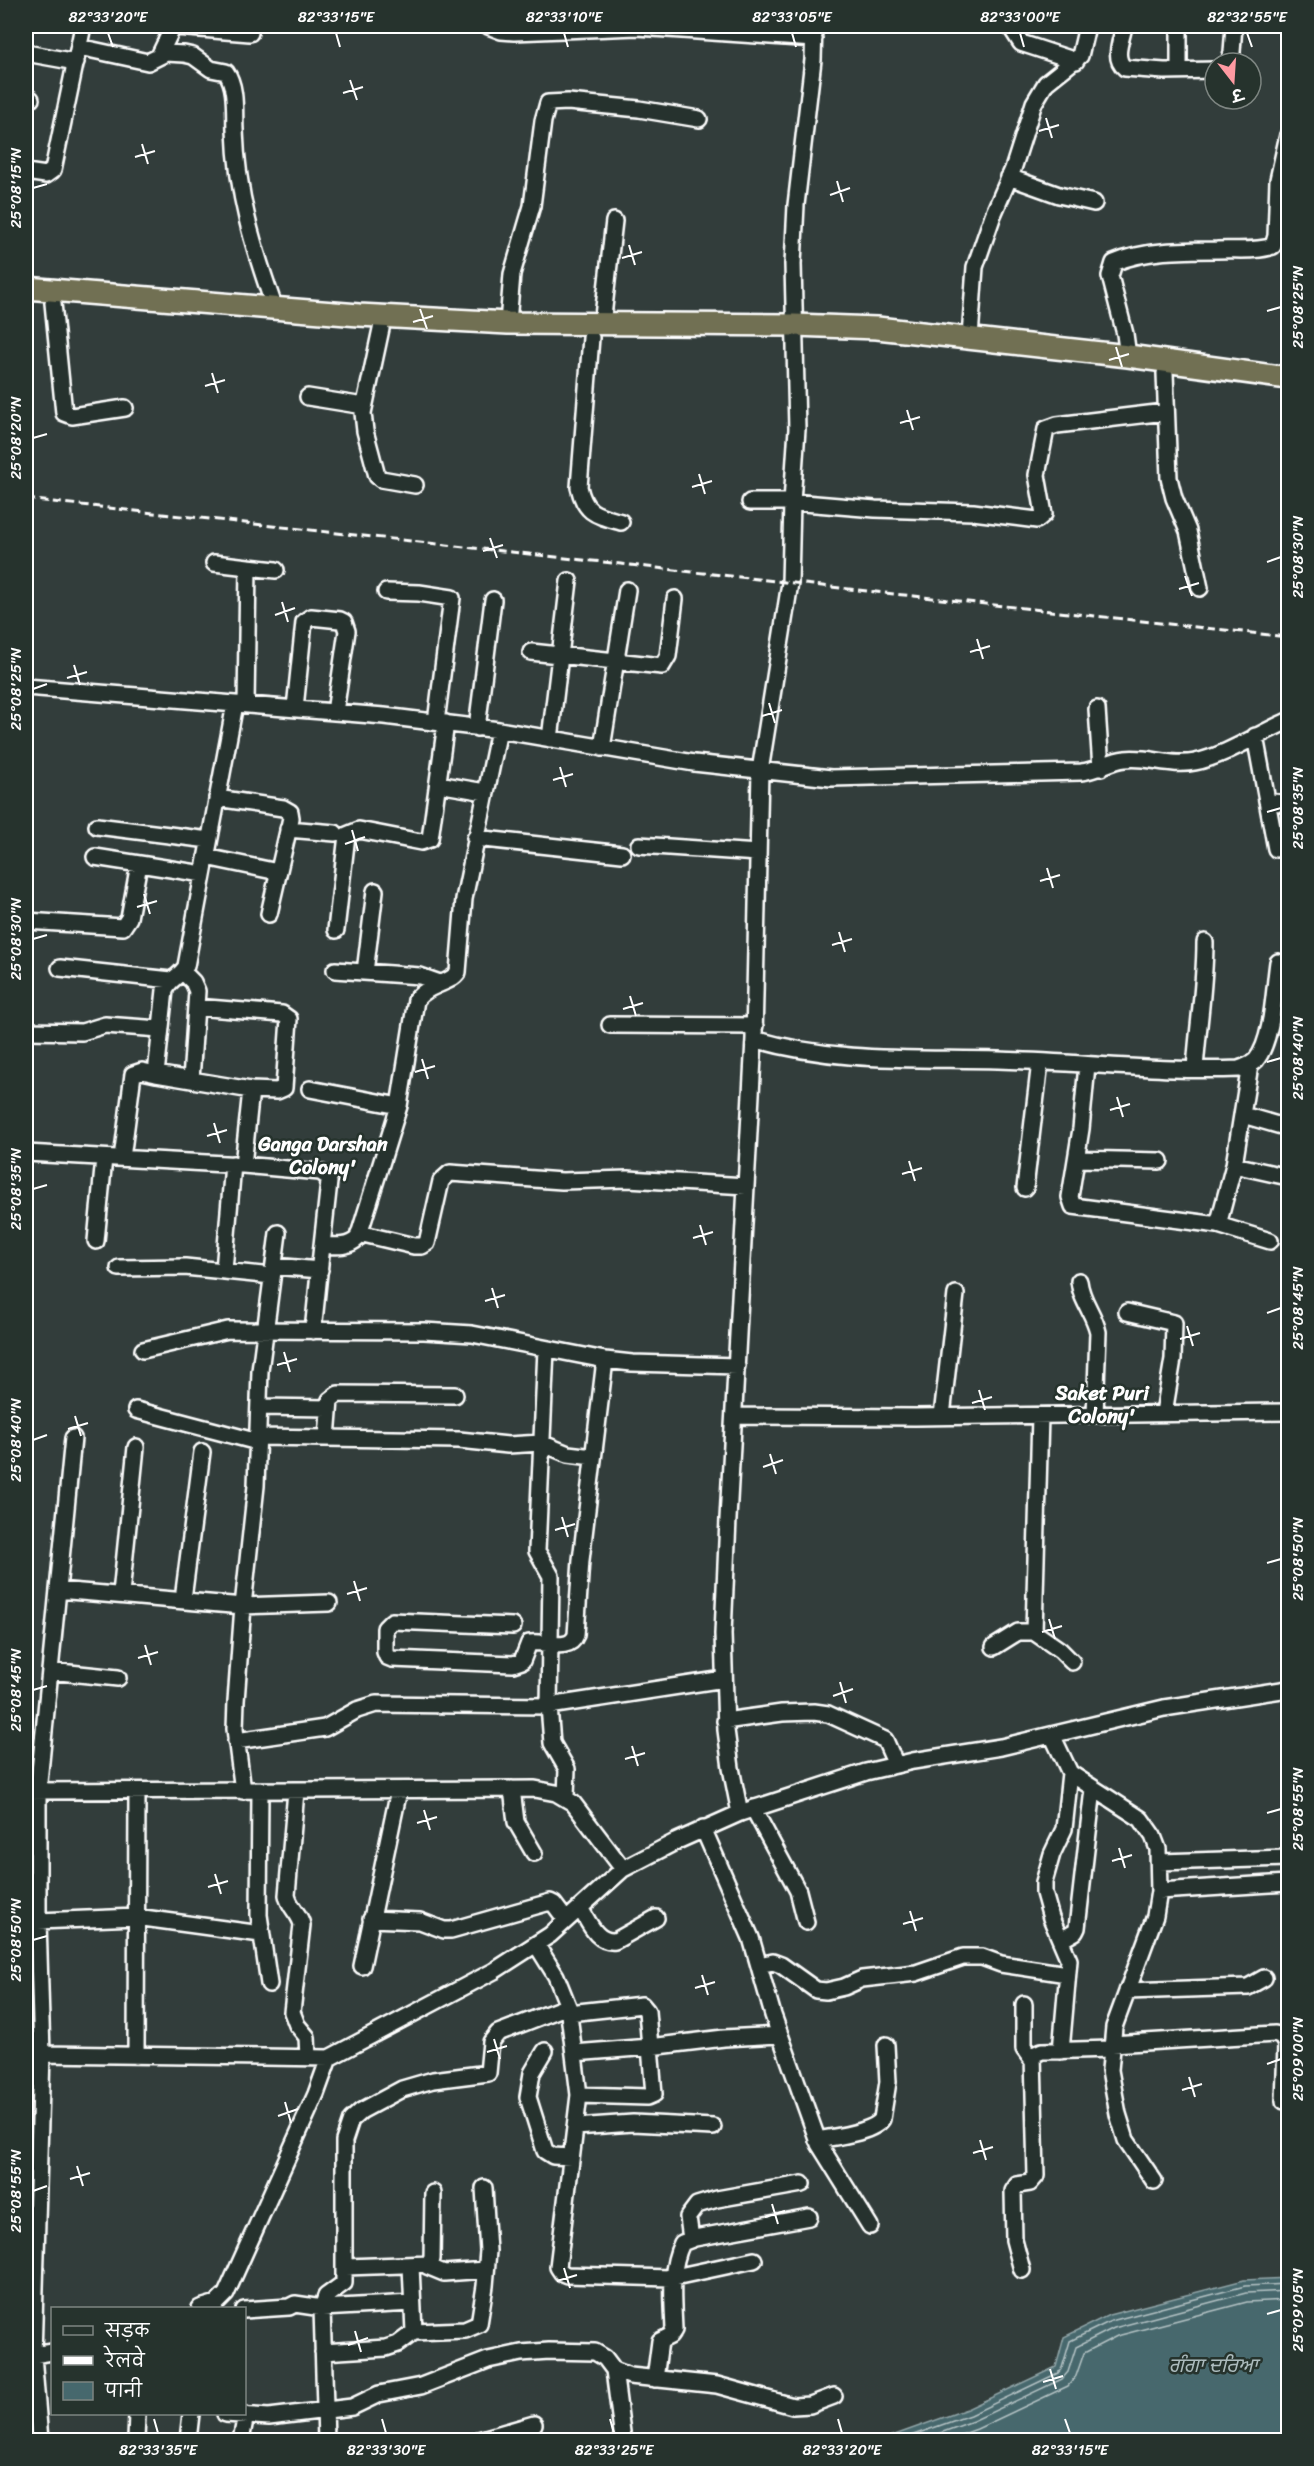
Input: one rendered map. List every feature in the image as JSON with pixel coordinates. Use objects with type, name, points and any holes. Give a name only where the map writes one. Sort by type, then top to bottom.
[{"type":"highway","points":[[26,288],[274,306],[359,315],[508,322],[596,331]]},
{"type":"highway","points":[[26,300],[381,329],[507,336],[596,331],[794,331],[876,328],[1128,356],[1288,378]]},
{"type":"highway","points":[[794,331],[1052,358],[1288,389]]},
{"type":"street","points":[[26,172],[46,175],[53,170],[83,26]]},
{"type":"street","points":[[488,26],[501,31],[514,32],[623,26],[814,32],[813,60],[796,205],[793,264],[796,429],[790,583],[760,771],[754,1033],[723,1634],[725,1721],[730,1768],[746,1811],[798,1891],[807,1922]]},
{"type":"street","points":[[1010,26],[1021,44],[1076,61]]},
{"type":"street","points":[[970,338],[975,267],[1010,177],[1040,90],[1053,75],[1076,61],[1083,48],[1088,26]]},
{"type":"street","points":[[1124,26],[1118,50],[1120,64],[1133,70],[1203,70]]},
{"type":"street","points":[[1179,26],[1179,70]]},
{"type":"street","points":[[1232,51],[1234,26]]},
{"type":"street","points":[[159,56],[172,29],[176,27],[250,33]]},
{"type":"street","points":[[26,53],[78,55],[148,62],[174,52],[193,56],[204,65],[226,72],[229,76],[234,105],[243,209],[274,306]]},
{"type":"street","points":[[508,322],[512,274],[532,206],[543,121],[548,103],[568,102],[639,109],[699,119]]},
{"type":"street","points":[[1128,356],[1110,276],[1114,263],[1142,255],[1259,249],[1273,246],[1276,236],[1278,180],[1288,135]]},
{"type":"street","points":[[1010,177],[1059,195],[1094,203]]},
{"type":"street","points":[[614,221],[596,331],[579,487],[582,501],[589,510],[599,516],[621,522]]},
{"type":"street","points":[[53,303],[64,413],[72,416],[124,408]]},
{"type":"street","points":[[381,329],[364,406],[363,422],[374,472],[381,479],[415,485]]},
{"type":"street","points":[[1165,373],[1169,478],[1174,498],[1188,531],[1200,588]]},
{"type":"street","points":[[308,397],[364,406]]},
{"type":"street","points":[[750,502],[792,502],[875,509],[973,512],[1037,520],[1044,514],[1037,476],[1046,429],[1057,425],[1165,412]]},
{"type":"street","points":[[214,563],[276,570]]},
{"type":"street","points":[[156,1074],[165,990],[186,966],[217,798],[240,704],[248,567]]},
{"type":"street","points":[[550,739],[569,581]]},
{"type":"street","points":[[602,748],[627,590]]},
{"type":"street","points":[[336,930],[347,835],[359,830],[421,842],[430,839],[438,784],[452,598],[419,593],[386,592]]},
{"type":"street","points":[[531,652],[655,666],[665,663],[675,599]]},
{"type":"street","points":[[477,728],[493,600]]},
{"type":"street","points":[[294,708],[304,622],[311,617],[340,620],[346,626],[335,712]]},
{"type":"street","points":[[26,687],[294,708],[441,723],[499,730],[694,763],[831,778],[875,779],[1081,772],[1101,768],[1122,759],[1194,762],[1235,747],[1288,721]]},
{"type":"street","points":[[1096,709],[1101,768]]},
{"type":"street","points":[[322,1245],[348,1245],[354,1242],[359,1233],[399,1106],[416,1000],[428,988],[455,977],[460,966],[464,899],[499,730]]},
{"type":"street","points":[[1255,736],[1276,849]]},
{"type":"street","points":[[438,784],[485,792]]},
{"type":"street","points":[[217,798],[287,809],[291,818],[269,914]]},
{"type":"street","points":[[1267,801],[1288,804]]},
{"type":"street","points":[[97,826],[209,840]]},
{"type":"street","points":[[288,829],[335,834]]},
{"type":"street","points":[[475,838],[622,854]]},
{"type":"street","points":[[639,845],[758,853]]},
{"type":"street","points":[[95,857],[203,874]]},
{"type":"street","points":[[206,857],[278,872]]},
{"type":"street","points":[[26,921],[123,927],[129,918],[139,864]]},
{"type":"street","points":[[365,972],[375,891]]},
{"type":"street","points":[[1195,1069],[1204,982],[1204,942]]},
{"type":"street","points":[[1218,1225],[1234,1165],[1250,1065],[1263,1049],[1268,1028],[1278,962]]},
{"type":"street","points":[[60,968],[177,976],[196,985],[191,1080]]},
{"type":"street","points":[[334,970],[420,976],[440,983]]},
{"type":"street","points":[[122,1158],[133,1074],[142,1071],[251,1090],[276,1091],[284,1088],[289,1019],[282,1014],[196,1007]]},
{"type":"street","points":[[27,1031],[82,1032],[105,1025],[160,1029]]},
{"type":"street","points":[[610,1025],[754,1033],[787,1049],[830,1055],[1195,1069],[1239,1069],[1250,1065]]},
{"type":"street","points":[[1024,1188],[1040,1062]]},
{"type":"street","points":[[1087,1065],[1077,1159],[1070,1197],[1073,1206],[1218,1225],[1270,1240]]},
{"type":"street","points":[[310,1089],[399,1106]]},
{"type":"street","points":[[224,1270],[251,1090]]},
{"type":"street","points":[[1250,1117],[1288,1128]]},
{"type":"street","points":[[26,1153],[320,1172],[328,1177],[313,1331]]},
{"type":"street","points":[[96,1241],[104,1158]]},
{"type":"street","points":[[1077,1159],[1160,1161]]},
{"type":"street","points":[[1234,1165],[1288,1177]]},
{"type":"street","points":[[359,1233],[422,1246],[427,1242],[441,1181],[450,1173],[562,1181],[628,1179],[746,1186]]},
{"type":"street","points":[[243,1791],[236,1741],[236,1701],[243,1606],[256,1486],[264,1330],[278,1233]]},
{"type":"street","points":[[119,1268],[320,1270]]},
{"type":"street","points":[[1079,1281],[1080,1293],[1096,1321],[1098,1332],[1095,1415]]},
{"type":"street","points":[[942,1416],[956,1293]]},
{"type":"street","points":[[1127,1312],[1174,1323],[1173,1359],[1164,1413]]},
{"type":"street","points":[[143,1350],[216,1331],[447,1331],[605,1360],[737,1366]]},
{"type":"street","points":[[546,1349],[537,1551],[551,1575],[549,1706],[552,1743],[567,1769],[566,1797]]},
{"type":"street","points":[[513,1626],[392,1621],[385,1628],[385,1652],[387,1657],[392,1659],[513,1664],[522,1661],[529,1642],[566,1645],[574,1640],[580,1567],[605,1360]]},
{"type":"street","points":[[327,1438],[330,1400],[338,1394],[455,1395]]},
{"type":"street","points":[[259,1407],[329,1408]]},
{"type":"street","points":[[136,1410],[258,1440],[327,1438],[459,1440],[508,1445],[541,1443],[568,1454],[593,1457]]},
{"type":"street","points":[[734,1416],[1040,1416],[1288,1412]]},
{"type":"street","points":[[1034,1632],[1040,1416]]},
{"type":"street","points":[[40,2440],[31,2366],[30,2316],[42,2054],[32,1792],[50,1671],[73,1438]]},
{"type":"street","points":[[122,1594],[136,1447]]},
{"type":"street","points":[[183,1599],[202,1452]]},
{"type":"street","points":[[58,1590],[183,1599],[243,1606],[329,1604]]},
{"type":"street","points":[[994,1647],[1017,1632],[1034,1632],[1060,1650],[1072,1662]]},
{"type":"street","points":[[50,1671],[118,1678]]},
{"type":"street","points":[[236,1741],[325,1728],[357,1710],[376,1704],[549,1706],[724,1679]]},
{"type":"street","points":[[42,2054],[329,2058],[494,1971],[536,1944],[623,1869],[704,1828],[746,1811],[849,1777],[896,1765],[992,1748],[1164,1708],[1288,1689]]},
{"type":"street","points":[[725,1721],[796,1712],[828,1714],[885,1740],[896,1765]]},
{"type":"street","points":[[1052,1735],[1070,1773],[1124,1807],[1148,1827],[1158,1848],[1160,1862],[1155,1916],[1114,2026],[1112,2046],[1112,2083],[1126,2140],[1154,2181]]},
{"type":"street","points":[[1061,2051],[1069,1960],[1047,1905],[1044,1882],[1052,1854],[1064,1829],[1070,1773]]},
{"type":"street","points":[[512,1789],[516,1822],[534,1853]]},
{"type":"street","points":[[32,1792],[535,1789],[566,1797],[573,1803],[623,1869]]},
{"type":"street","points":[[1061,1940],[1077,1929],[1093,1789]]},
{"type":"street","points":[[362,1966],[399,1790]]},
{"type":"street","points":[[260,1791],[258,1896],[269,1984]]},
{"type":"street","points":[[296,1791],[287,1895],[289,1905],[301,1919],[302,1924],[292,2012],[297,2025],[307,2037],[308,2058]]},
{"type":"street","points":[[136,2056],[137,1792]]},
{"type":"street","points":[[704,1828],[739,1906],[780,2035],[817,2140],[833,2170],[870,2226]]},
{"type":"street","points":[[1160,1862],[1288,1858]]},
{"type":"street","points":[[1158,1891],[1288,1883]]},
{"type":"street","points":[[371,1919],[420,1921],[444,1930],[452,1930],[550,1902],[566,1920]]},
{"type":"street","points":[[579,1908],[600,1939],[608,1941],[615,1941],[656,1918]]},
{"type":"street","points":[[38,1922],[136,1917],[261,1934]]},
{"type":"street","points":[[536,1944],[556,1976],[568,2010],[579,2096],[558,2267],[561,2273],[567,2276],[673,2278],[754,2260]]},
{"type":"street","points":[[759,1965],[773,1962],[781,1965],[816,1990],[826,1991],[844,1987],[862,1979],[916,1973],[947,1961],[971,1956],[982,1957],[1001,1964],[1067,1974]]},
{"type":"street","points":[[1127,1991],[1248,1987],[1264,1978]]},
{"type":"street","points":[[1024,2004],[1024,2049],[1032,2060]]},
{"type":"street","points":[[326,2440],[322,2308],[326,2296],[344,2283],[346,2267],[344,2141],[351,2120],[361,2111],[402,2089],[434,2080],[488,2073],[491,2042],[498,2033],[568,2010],[642,2005],[647,2011],[654,2094],[647,2097],[579,2096]]},
{"type":"street","points":[[1022,2270],[1013,2231],[1013,2191],[1017,2185],[1030,2183],[1036,2176],[1032,2060],[1036,2053],[1275,2034],[1282,2037],[1286,2045],[1284,2101]]},
{"type":"street","points":[[574,2053],[713,2039],[780,2035]]},
{"type":"street","points":[[817,2140],[868,2129],[882,2119],[888,2082],[885,2044]]},
{"type":"street","points":[[545,2051],[532,2073],[528,2097],[545,2151],[553,2156],[571,2157]]},
{"type":"street","points":[[203,2307],[228,2301],[329,2058]]},
{"type":"street","points":[[575,2127],[633,2123],[713,2127]]},
{"type":"street","points":[[691,2239],[687,2217],[697,2205],[717,2199],[802,2184]]},
{"type":"street","points":[[322,2352],[386,2348],[414,2332],[465,2330],[475,2327],[481,2319],[486,2270],[484,2188]]},
{"type":"street","points":[[427,2266],[432,2259],[433,2193]]},
{"type":"street","points":[[655,2379],[660,2341],[670,2336],[674,2330],[673,2278],[682,2243],[691,2239],[809,2217]]},
{"type":"street","points":[[411,2266],[414,2332]]},
{"type":"street","points":[[346,2267],[427,2266],[444,2273],[486,2270]]},
{"type":"street","points":[[246,2310],[290,2307],[295,2304],[322,2308],[412,2302]]},
{"type":"street","points":[[241,2440],[246,2415],[269,2417],[352,2407],[379,2394],[421,2386],[488,2360],[521,2353],[595,2352],[605,2358],[614,2370],[622,2440]]},
{"type":"street","points":[[31,2366],[51,2353]]},
{"type":"street","points":[[614,2370],[630,2376],[717,2385],[793,2406],[810,2405],[834,2396]]},
{"type":"street","points":[[136,2415],[136,2440]]},
{"type":"street","points":[[188,2440],[191,2415]]},
{"type":"street","points":[[478,2440],[534,2424]]},
{"type":"water","name":"ਗੰਗਾ ਦਰਿਆ","points":[[1288,2278],[1288,2440],[881,2440],[967,2409],[1056,2367],[1064,2337],[1109,2315],[1244,2280]]},
{"type":"railway","points":[[26,499],[1288,637]]},
{"type":"district","name":"Ganga Darshan Colony'","points":[[323,1156]]},
{"type":"district","name":"Saket Puri Colony'","points":[[1102,1404]]}]
